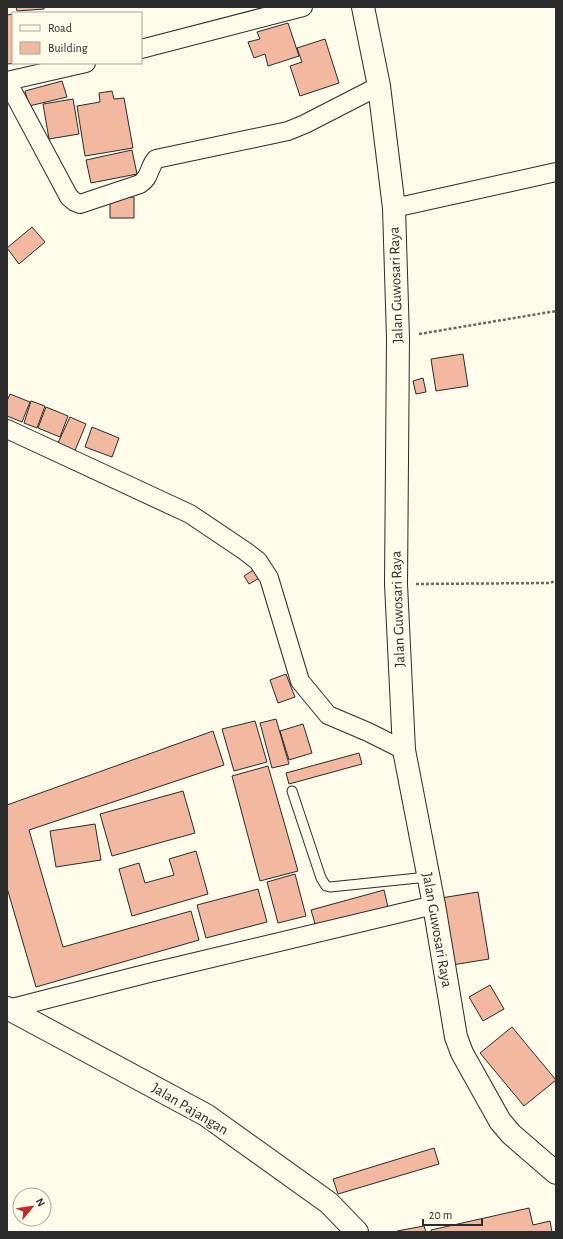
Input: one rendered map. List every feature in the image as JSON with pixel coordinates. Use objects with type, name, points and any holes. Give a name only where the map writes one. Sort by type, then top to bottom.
[{"type":"street","points":[[142,49],[303,7]]},
{"type":"street","name":"Jalan Guwosari Raya","points":[[363,7],[379,86],[394,208],[398,338],[396,584],[404,750],[434,905],[456,1037],[462,1053],[500,1121],[511,1134],[556,1173]]},
{"type":"street","points":[[82,64],[7,81],[69,197],[80,204],[140,184],[146,180],[152,164],[156,159],[288,131],[305,124],[379,86]]},
{"type":"street","points":[[394,208],[556,172]]},
{"type":"street","points":[[7,429],[190,514],[258,561],[269,578],[300,681],[328,715],[368,732],[404,750]]},
{"type":"street","points":[[8,1008],[434,905]]},
{"type":"street","name":"Jalan Pajangan","points":[[8,1008],[206,1115],[329,1203],[357,1232]]},
{"type":"lane","points":[[292,791],[321,878],[326,886],[330,887],[428,877]]},
{"type":"path","points":[[398,338],[556,311]]},
{"type":"path","points":[[396,584],[549,583],[556,581]]},
{"type":"building","points":[[16,7],[44,7],[44,9],[17,11]]},
{"type":"building","points":[[12,14],[12,64],[7,64],[7,15]]},
{"type":"building","points":[[288,23],[299,56],[268,66],[265,54],[254,58],[248,42],[260,39],[257,32]]},
{"type":"building","points":[[325,39],[339,83],[300,96],[290,66],[302,62],[297,48]]},
{"type":"building","points":[[62,81],[67,97],[29,106],[25,91]]},
{"type":"building","points":[[112,91],[114,99],[124,98],[133,148],[85,156],[77,106],[100,102],[99,93]]},
{"type":"building","points":[[73,99],[79,134],[49,139],[43,104]]},
{"type":"building","points":[[132,150],[137,174],[91,183],[86,160]]},
{"type":"building","points":[[110,197],[134,197],[134,218],[110,218]]},
{"type":"building","points":[[32,227],[45,242],[19,264],[7,248]]},
{"type":"building","points":[[463,354],[468,386],[436,391],[431,359]]},
{"type":"building","points":[[423,378],[426,392],[416,394],[413,381]]},
{"type":"building","points":[[10,394],[30,402],[22,422],[7,416],[7,401]]},
{"type":"building","points":[[31,401],[45,406],[37,428],[24,423]]},
{"type":"building","points":[[46,407],[68,416],[60,437],[38,428]]},
{"type":"building","points":[[70,417],[86,424],[74,453],[57,445]]},
{"type":"building","points":[[92,427],[119,438],[112,457],[85,447]]},
{"type":"building","points":[[258,567],[263,576],[249,584],[244,576]]},
{"type":"building","points":[[286,674],[295,697],[278,703],[270,680]]},
{"type":"building","points":[[276,719],[289,764],[272,768],[260,723]]},
{"type":"building","points":[[255,721],[267,762],[234,771],[222,729]]},
{"type":"building","points":[[303,724],[312,753],[289,760],[280,731]]},
{"type":"building","points":[[213,731],[224,765],[29,830],[63,947],[191,911],[199,940],[36,987],[7,888],[7,805]]},
{"type":"building","points":[[359,753],[362,764],[289,784],[286,773]]},
{"type":"building","points":[[268,766],[298,871],[260,881],[232,776]]},
{"type":"building","points":[[183,791],[195,833],[112,856],[100,814]]},
{"type":"building","points":[[95,824],[101,860],[56,867],[50,831]]},
{"type":"building","points":[[196,851],[208,894],[132,916],[119,869],[139,863],[145,883],[174,875],[169,859]]},
{"type":"building","points":[[295,874],[306,916],[278,923],[267,882]]},
{"type":"building","points":[[258,889],[267,922],[206,938],[197,905]]},
{"type":"building","points":[[384,890],[388,907],[316,927],[311,910]]},
{"type":"building","points":[[478,892],[489,959],[452,965],[441,898]]},
{"type":"building","points":[[490,985],[504,1009],[483,1021],[469,997]]},
{"type":"building","points":[[512,1027],[556,1080],[524,1106],[480,1053]]},
{"type":"building","points":[[434,1148],[439,1164],[338,1194],[333,1179]]},
{"type":"building","points":[[529,1208],[533,1225],[550,1221],[552,1232],[432,1232],[431,1230]]},
{"type":"building","points":[[424,1226],[426,1232],[397,1232],[397,1231]]}]
